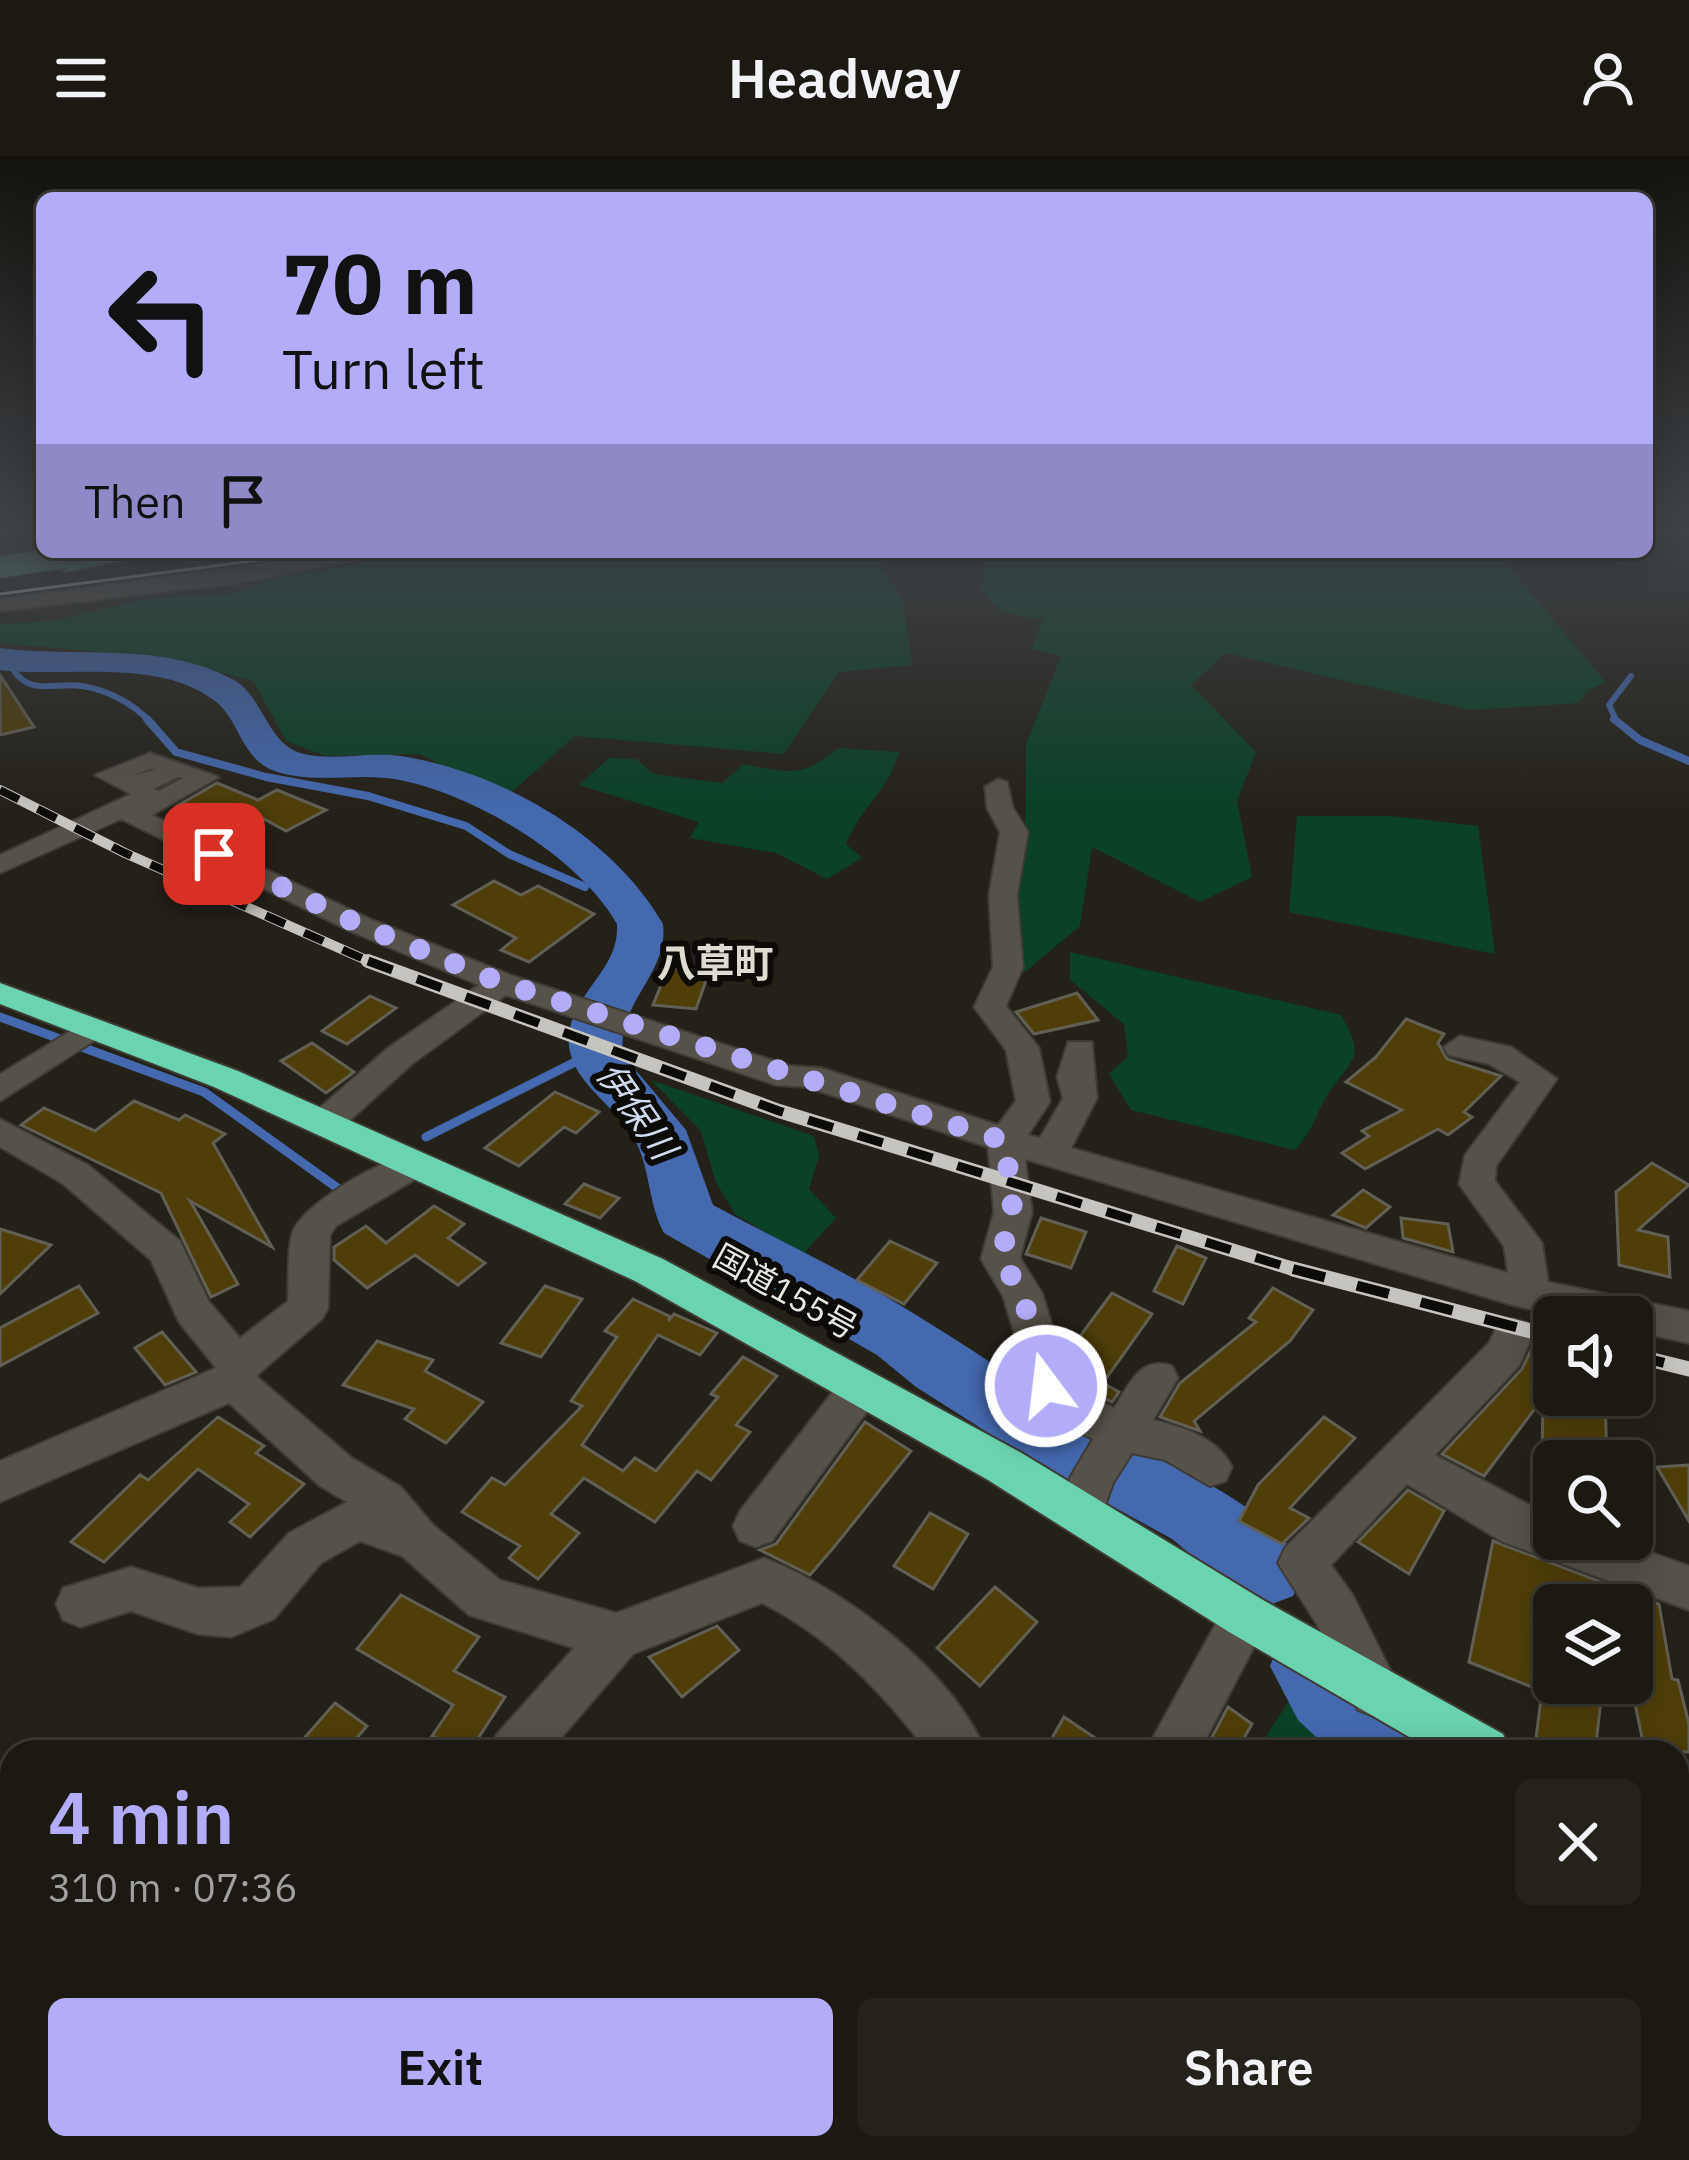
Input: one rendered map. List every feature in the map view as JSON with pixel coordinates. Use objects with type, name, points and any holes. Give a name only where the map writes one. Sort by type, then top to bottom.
[{"type":"highway","name":"国道155号","points":[[0,993],[76,1038],[326,1122],[649,1270],[861,1388],[1101,1469],[1246,1616],[1463,1740]]},
{"type":"street","points":[[0,861],[184,771],[206,777],[131,815],[360,925],[502,983],[788,1077],[809,1076],[1049,1155],[1402,1260],[1689,1327]]},
{"type":"street","points":[[998,787],[1000,808],[1014,832],[1003,895],[1008,967],[990,1007],[1022,1048],[1033,1102],[1005,1141],[1013,1212],[1000,1258],[1022,1293],[1046,1386],[1101,1469]]},
{"type":"street","points":[[0,832],[23,845],[0,861]]},
{"type":"street","points":[[326,1122],[400,1056],[502,983]]},
{"type":"street","points":[[0,1090],[76,1038]]},
{"type":"street","points":[[1460,1047],[1499,1055],[1540,1079],[1478,1163],[1478,1184],[1523,1243],[1530,1291]]},
{"type":"street","points":[[1049,1155],[1081,1099],[1074,1077],[1080,1050]]},
{"type":"street","points":[[0,1131],[75,1174],[166,1251],[193,1311],[236,1373],[336,1472],[385,1501],[417,1540],[486,1599],[616,1637]]},
{"type":"street","points":[[0,1482],[236,1373],[308,1308],[311,1234],[323,1216],[412,1164]]},
{"type":"street","points":[[1376,1692],[1335,1610],[1302,1563],[1504,1354],[1514,1335]]},
{"type":"street","points":[[1101,1469],[1157,1378]]},
{"type":"street","points":[[756,1526],[861,1388]]},
{"type":"street","points":[[1101,1469],[1176,1444],[1210,1467]]},
{"type":"street","points":[[1402,1458],[1519,1527],[1689,1588]]},
{"type":"street","points":[[80,1604],[131,1589],[198,1611],[231,1614],[257,1603],[305,1549],[357,1519],[417,1540]]},
{"type":"street","points":[[526,1740],[616,1637],[764,1580],[799,1594],[893,1671],[950,1740]]},
{"type":"street","points":[[1178,1740],[1246,1616]]},
{"type":"green space","points":[[0,625],[906,625],[912,665],[839,672],[784,754],[575,736],[506,797],[420,754],[326,756],[286,741],[253,681],[168,658],[0,643]]},
{"type":"green space","points":[[1041,625],[1557,625],[1606,682],[1587,691],[1579,703],[1470,710],[1226,653],[1191,685],[1256,752],[1237,801],[1252,877],[1200,902],[1092,847],[1080,926],[1014,981],[1015,883],[1025,841],[1026,744],[1061,656],[1031,649]]},
{"type":"green space","points":[[838,748],[899,752],[846,844],[862,858],[827,879],[776,853],[690,838],[699,822],[579,785],[609,758],[637,759],[653,774],[722,783],[744,764],[794,771]]},
{"type":"green space","points":[[1297,816],[1391,816],[1478,826],[1495,954],[1289,912]]},
{"type":"green space","points":[[1070,952],[1341,1015],[1354,1056],[1295,1150],[1131,1110],[1109,1074],[1128,1056],[1124,1024],[1070,980]]},
{"type":"green space","points":[[651,1080],[814,1136],[819,1156],[809,1189],[836,1218],[803,1254],[736,1215],[716,1183],[701,1131]]},
{"type":"green space","points":[[1289,1701],[1342,1740],[1264,1740]]},
{"type":"building","points":[[0,675],[34,727],[0,735]]},
{"type":"building","points":[[217,783],[258,800],[277,790],[326,810],[286,831],[262,818],[235,831],[177,806]]},
{"type":"building","points":[[494,881],[521,895],[538,886],[594,914],[529,962],[501,950],[516,938],[453,905]]},
{"type":"building","points":[[668,968],[709,972],[696,1009],[653,1005]]},
{"type":"building","points":[[1077,993],[1098,1020],[1034,1034],[1016,1012]]},
{"type":"building","points":[[370,996],[396,1008],[347,1044],[322,1031]]},
{"type":"building","points":[[1406,1019],[1444,1034],[1438,1043],[1447,1059],[1501,1076],[1464,1112],[1472,1117],[1448,1135],[1438,1129],[1365,1169],[1342,1153],[1369,1136],[1362,1131],[1402,1110],[1346,1082],[1376,1057]]},
{"type":"building","points":[[312,1043],[354,1072],[326,1093],[281,1061]]},
{"type":"building","points":[[555,1092],[599,1112],[576,1133],[564,1127],[519,1166],[485,1148]]},
{"type":"building","points":[[134,1101],[179,1120],[185,1115],[225,1134],[213,1143],[272,1247],[190,1201],[238,1284],[211,1297],[161,1193],[21,1125],[44,1108],[95,1131]]},
{"type":"building","points":[[1652,1163],[1689,1185],[1638,1230],[1668,1237],[1670,1277],[1619,1265],[1616,1192]]},
{"type":"building","points":[[584,1184],[619,1198],[600,1218],[565,1204]]},
{"type":"building","points":[[1363,1190],[1390,1207],[1366,1228],[1333,1215]]},
{"type":"building","points":[[434,1206],[464,1224],[448,1238],[485,1263],[458,1285],[415,1255],[367,1288],[334,1260],[334,1247],[366,1226],[386,1243]]},
{"type":"building","points":[[1041,1218],[1086,1232],[1071,1268],[1026,1254]]},
{"type":"building","points":[[1401,1218],[1448,1224],[1453,1252],[1403,1238]]},
{"type":"building","points":[[0,1229],[51,1245],[0,1294]]},
{"type":"building","points":[[890,1241],[937,1263],[904,1304],[857,1280]]},
{"type":"building","points":[[1177,1246],[1206,1258],[1183,1304],[1154,1291]]},
{"type":"building","points":[[79,1286],[98,1313],[0,1366],[0,1328]]},
{"type":"building","points":[[545,1286],[582,1299],[541,1357],[501,1343]]},
{"type":"building","points":[[1273,1288],[1313,1310],[1290,1341],[1194,1421],[1200,1431],[1160,1417],[1180,1383],[1256,1322],[1249,1318]]},
{"type":"building","points":[[1112,1293],[1152,1314],[1103,1383],[1119,1392],[1112,1402],[1075,1384],[1066,1355]]},
{"type":"building","points":[[633,1299],[671,1317],[668,1321],[674,1314],[717,1333],[700,1355],[658,1335],[582,1445],[623,1471],[635,1458],[656,1471],[718,1397],[711,1394],[743,1357],[777,1376],[736,1425],[750,1432],[711,1480],[697,1471],[655,1522],[584,1478],[551,1514],[579,1533],[538,1579],[509,1558],[520,1546],[462,1512],[492,1478],[505,1485],[582,1406],[571,1401],[617,1337],[605,1331]]},
{"type":"building","points":[[162,1332],[196,1372],[165,1385],[135,1348]]},
{"type":"building","points":[[377,1341],[433,1360],[425,1371],[483,1402],[446,1443],[405,1419],[414,1409],[343,1385]]},
{"type":"building","points":[[1533,1348],[1533,1411],[1484,1476],[1442,1454],[1522,1369]]},
{"type":"building","points":[[1543,1416],[1606,1416],[1606,1440],[1542,1440]]},
{"type":"building","points":[[218,1417],[264,1446],[256,1453],[304,1484],[250,1537],[230,1522],[249,1504],[198,1469],[104,1562],[71,1542],[140,1475],[148,1480]]},
{"type":"building","points":[[1324,1417],[1355,1438],[1290,1508],[1309,1518],[1282,1544],[1239,1521],[1258,1485]]},
{"type":"building","points":[[865,1422],[911,1451],[834,1547],[810,1575],[760,1550],[776,1544]]},
{"type":"building","points":[[1689,1465],[1689,1521],[1657,1467]]},
{"type":"building","points":[[1408,1490],[1444,1511],[1409,1574],[1358,1542]]},
{"type":"building","points":[[930,1513],[968,1534],[933,1589],[894,1566]]},
{"type":"building","points":[[1493,1541],[1606,1584],[1533,1584],[1533,1687],[1469,1662]]},
{"type":"building","points":[[995,1587],[1037,1622],[980,1686],[937,1648]]},
{"type":"building","points":[[401,1595],[479,1637],[454,1671],[505,1697],[477,1740],[441,1740],[432,1736],[453,1705],[357,1649]]},
{"type":"building","points":[[1653,1602],[1659,1604],[1672,1679],[1678,1680],[1689,1740],[1643,1740],[1635,1704],[1653,1704]]},
{"type":"building","points":[[717,1626],[739,1650],[682,1697],[649,1657]]},
{"type":"building","points":[[335,1703],[367,1726],[355,1740],[303,1740]]},
{"type":"building","points":[[1540,1704],[1601,1704],[1596,1740],[1536,1738]]},
{"type":"building","points":[[1228,1707],[1252,1724],[1243,1740],[1210,1740]]},
{"type":"building","points":[[1064,1717],[1098,1740],[1051,1740]]},
{"type":"waterway","name":"伊保川","points":[[0,659],[141,665],[197,676],[233,697],[265,746],[286,761],[403,768],[500,802],[534,820],[606,882],[640,924],[637,956],[599,1018],[597,1055],[665,1143],[685,1217],[900,1337],[939,1368],[1075,1451],[1198,1516],[1267,1571]]},
{"type":"waterway","points":[[0,667],[12,668],[35,685],[101,691],[149,721]]},
{"type":"waterway","points":[[1617,721],[1609,705],[1631,676]]},
{"type":"waterway","points":[[149,721],[176,752],[266,777],[368,796],[466,826],[509,854],[585,887]]},
{"type":"waterway","points":[[1617,721],[1640,740],[1689,761]]},
{"type":"waterway","points":[[0,1017],[204,1092],[343,1192]]},
{"type":"waterway","points":[[426,1137],[595,1052]]},
{"type":"waterway","name":"伊保川","points":[[1309,1666],[1326,1692],[1379,1740]]},
{"type":"railway","points":[[0,790],[125,853],[369,961]]},
{"type":"railway","points":[[369,961],[779,1111],[1295,1269]]},
{"type":"railway","points":[[369,961],[375,964]]},
{"type":"railway","points":[[1295,1269],[1533,1332]]},
{"type":"railway","points":[[1295,1269],[1303,1272]]},
{"type":"railway","points":[[1653,1360],[1689,1369]]},
{"type":"district","name":"八草町","points":[[715,962]]},
{"type":"route","points":[[214,854],[360,925],[502,983],[788,1077],[809,1076],[1005,1141],[1013,1212],[1000,1258],[1006,1275],[1022,1293],[1046,1386]]}]
